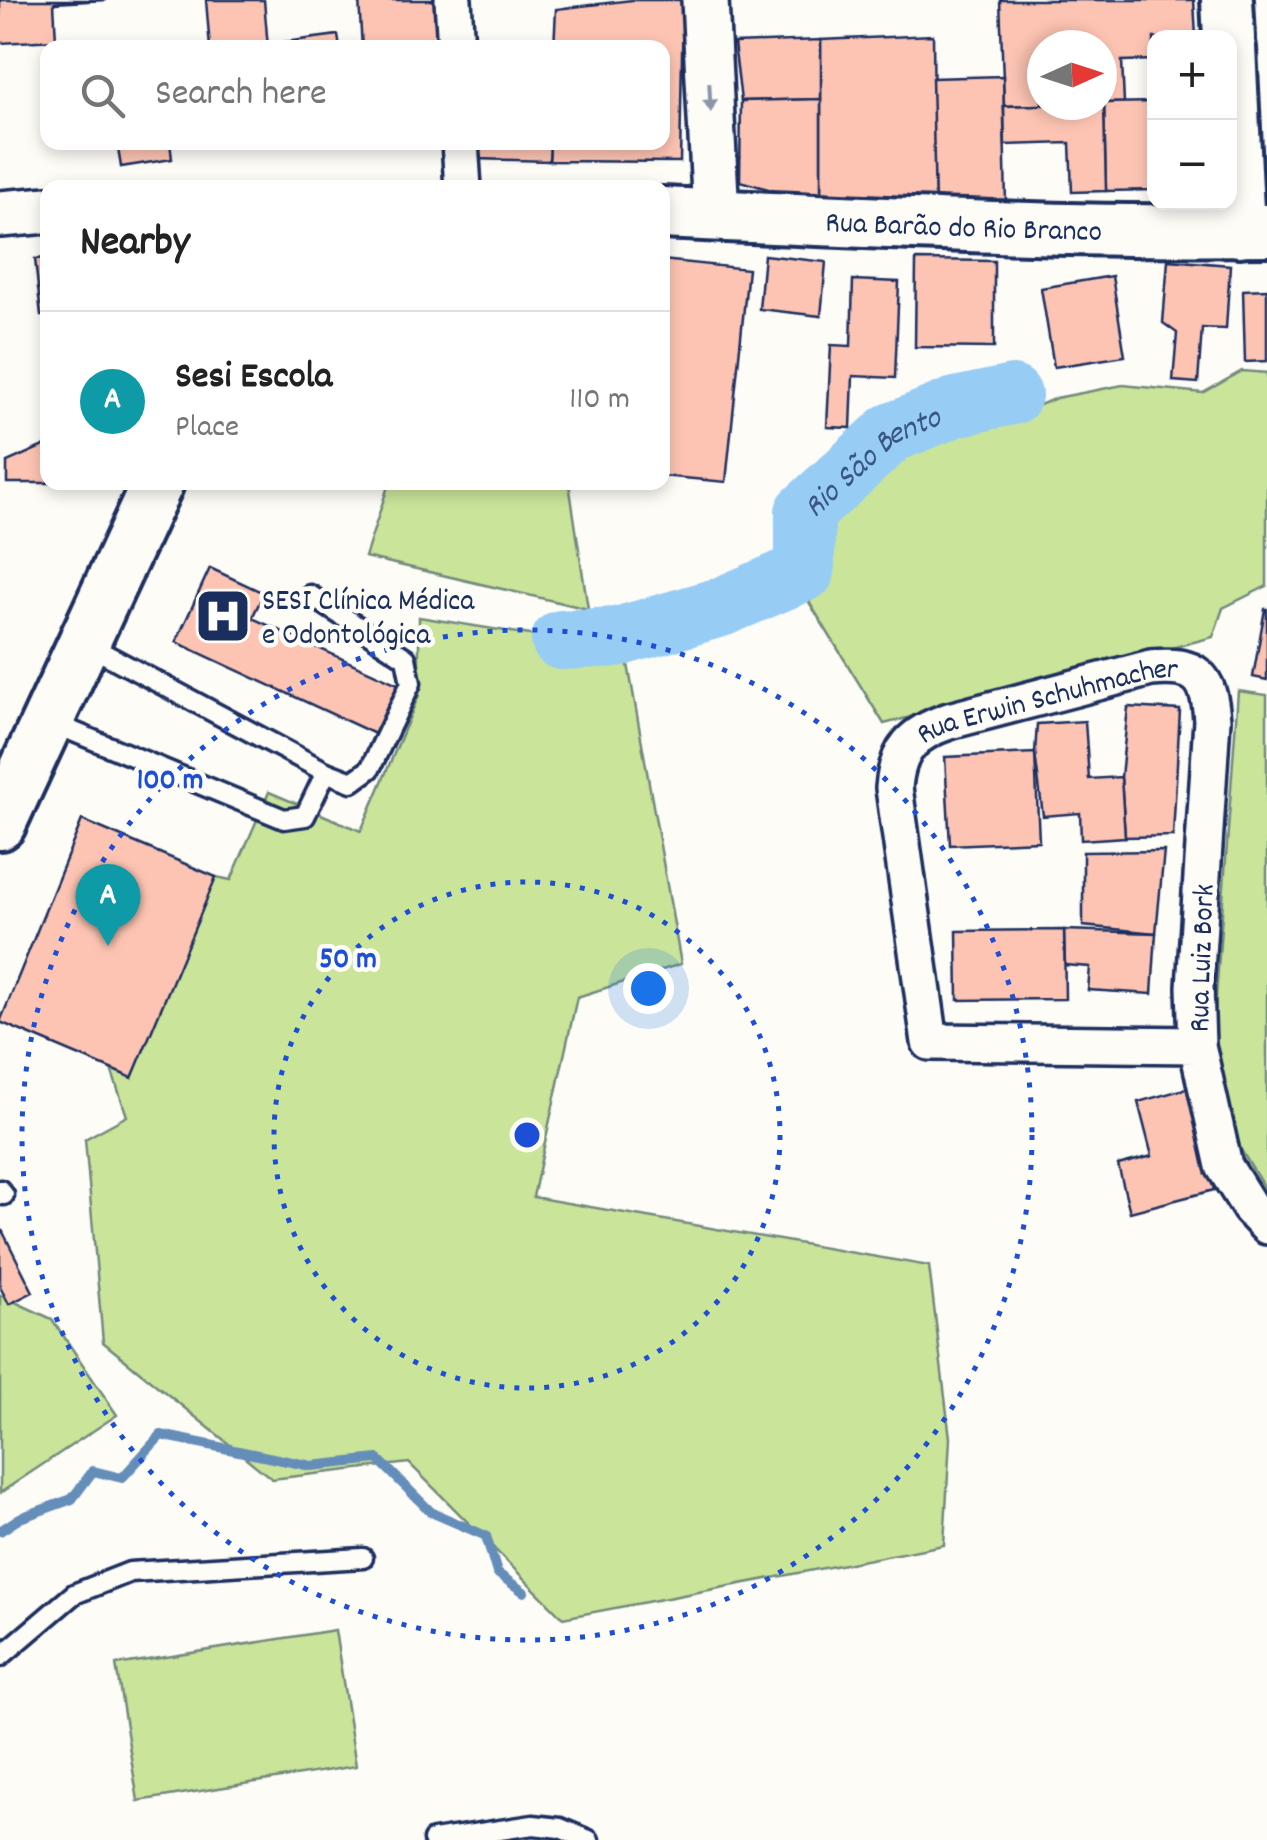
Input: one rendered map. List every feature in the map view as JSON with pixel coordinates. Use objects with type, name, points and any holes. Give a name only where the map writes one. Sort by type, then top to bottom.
[{"type":"main road","points":[[1227,0],[1229,30]]},
{"type":"main road","points":[[1237,103],[1253,230]]},
{"type":"main road","name":"Rua Barão do Rio Branco","points":[[670,213],[993,228],[1253,230]]},
{"type":"main road","points":[[0,824],[154,490]]},
{"type":"street","points":[[453,0],[456,40]]},
{"type":"street","points":[[705,0],[716,216]]},
{"type":"street","points":[[461,150],[462,180]]},
{"type":"street","points":[[0,214],[40,211]]},
{"type":"street","name":"Rua Erwin Schuhmacher","points":[[1197,1045],[930,1042],[894,788],[896,768],[911,739],[938,725],[1151,668],[1189,669],[1200,677]]},
{"type":"street","name":"Rua Luiz Bork","points":[[1200,677],[1207,688],[1212,720],[1195,987],[1197,1045],[1224,1166],[1250,1208],[1267,1226]]},
{"type":"lane","points":[[83,643],[326,772],[352,782],[370,769],[411,682],[410,670],[406,658],[310,595]]},
{"type":"lane","points":[[47,720],[284,819],[305,816],[326,772]]},
{"type":"lane","points":[[0,1657],[74,1594],[130,1572],[363,1558]]},
{"type":"lane","points":[[433,1840],[533,1825],[560,1828],[588,1840]]},
{"type":"green space","points":[[1242,371],[1267,373],[1267,586],[1223,608],[1213,637],[884,724],[809,602],[831,576],[828,528],[894,458],[1056,398],[1123,385],[1203,393]]},
{"type":"green space","points":[[387,490],[570,490],[588,609],[365,557]]},
{"type":"green space","points":[[419,617],[625,647],[681,964],[577,997],[533,1197],[929,1266],[950,1438],[944,1545],[563,1618],[409,1463],[272,1479],[103,1342],[85,1139],[127,1116],[111,1069],[216,877],[231,880],[269,792],[361,831],[419,695]]},
{"type":"green space","points":[[1238,691],[1267,695],[1267,1193],[1229,1130],[1213,1039]]},
{"type":"green space","points":[[0,1295],[52,1319],[117,1415],[0,1493]]},
{"type":"green space","points":[[335,1630],[356,1766],[138,1801],[116,1665]]},
{"type":"building","points":[[0,0],[106,0],[54,3],[56,40],[0,43]]},
{"type":"building","points":[[206,0],[264,0],[267,40],[209,40]]},
{"type":"building","points":[[359,0],[436,0],[438,40],[362,40]]},
{"type":"building","points":[[632,0],[683,0],[680,162],[549,161],[550,150],[670,150],[670,40],[554,40],[556,9]]},
{"type":"building","points":[[1000,0],[1194,0],[1196,30],[1147,30],[1147,60],[1122,61],[1124,103],[1117,103],[1117,30],[1027,30],[1027,105],[1004,106]]},
{"type":"building","points":[[338,35],[339,40],[300,40]]},
{"type":"building","points":[[933,35],[935,206],[821,204],[821,40]]},
{"type":"building","points":[[821,40],[821,99],[741,101],[734,43]]},
{"type":"building","points":[[1003,76],[1006,204],[935,206],[932,78]]},
{"type":"building","points":[[821,99],[821,204],[740,181],[741,101]]},
{"type":"building","points":[[1147,102],[1147,190],[1106,191],[1104,120],[1117,120],[1117,103]]},
{"type":"building","points":[[1027,105],[1027,120],[1104,120],[1106,191],[1072,192],[1070,143],[1005,145],[1004,106]]},
{"type":"building","points":[[118,150],[171,150],[172,159],[121,167]]},
{"type":"building","points":[[475,150],[550,150],[549,161],[475,159]]},
{"type":"building","points":[[764,255],[826,262],[821,316],[759,309]]},
{"type":"building","points":[[35,259],[40,259],[40,306]]},
{"type":"building","points":[[916,260],[994,261],[994,348],[915,347]]},
{"type":"building","points":[[1168,260],[1230,265],[1226,329],[1202,328],[1198,383],[1173,381],[1177,333],[1163,323]]},
{"type":"building","points":[[670,261],[748,269],[726,482],[670,477]]},
{"type":"building","points":[[1112,276],[1125,356],[1054,367],[1041,288]]},
{"type":"building","points":[[853,280],[899,282],[895,378],[853,376],[851,428],[827,427],[831,345],[851,346]]},
{"type":"building","points":[[1267,289],[1267,361],[1245,362],[1243,290]]},
{"type":"building","points":[[40,448],[40,483],[7,483],[7,462]]},
{"type":"building","points":[[210,568],[264,593],[252,618],[398,684],[375,734],[176,642]]},
{"type":"building","points":[[1267,609],[1267,680],[1253,677]]},
{"type":"building","points":[[1128,707],[1180,710],[1173,836],[1125,837],[1121,777]]},
{"type":"building","points":[[1085,721],[1089,779],[1121,777],[1125,837],[1081,840],[1080,813],[1043,816],[1035,753],[1037,724]]},
{"type":"building","points":[[1035,753],[1039,841],[950,845],[945,757]]},
{"type":"building","points":[[82,820],[216,877],[132,1078],[0,1022]]},
{"type":"building","points":[[1164,851],[1156,933],[1083,926],[1083,852]]},
{"type":"building","points":[[1064,930],[1156,933],[1152,994],[1088,990],[1090,967],[1065,965]]},
{"type":"building","points":[[1064,930],[1065,999],[958,1000],[957,931]]},
{"type":"building","points":[[1188,1088],[1214,1190],[1130,1212],[1118,1165],[1152,1156],[1138,1102]]},
{"type":"building","points":[[0,1226],[33,1292],[9,1304],[0,1287]]},
{"type":"waterway","name":"Rio São Bento","points":[[561,640],[617,637],[721,607],[805,571],[805,512],[891,433],[955,407],[1012,395]]},
{"type":"waterway","points":[[0,1531],[20,1518],[72,1499],[93,1471],[122,1478],[161,1435],[311,1466],[378,1459],[431,1512],[486,1536],[497,1573],[524,1592]]},
{"type":"place","name":"SESI Clínica Médica e Odontológica","points":[[223,616]]},
{"type":"place","name":"Sesi Escola","points":[[108,946]]}]
